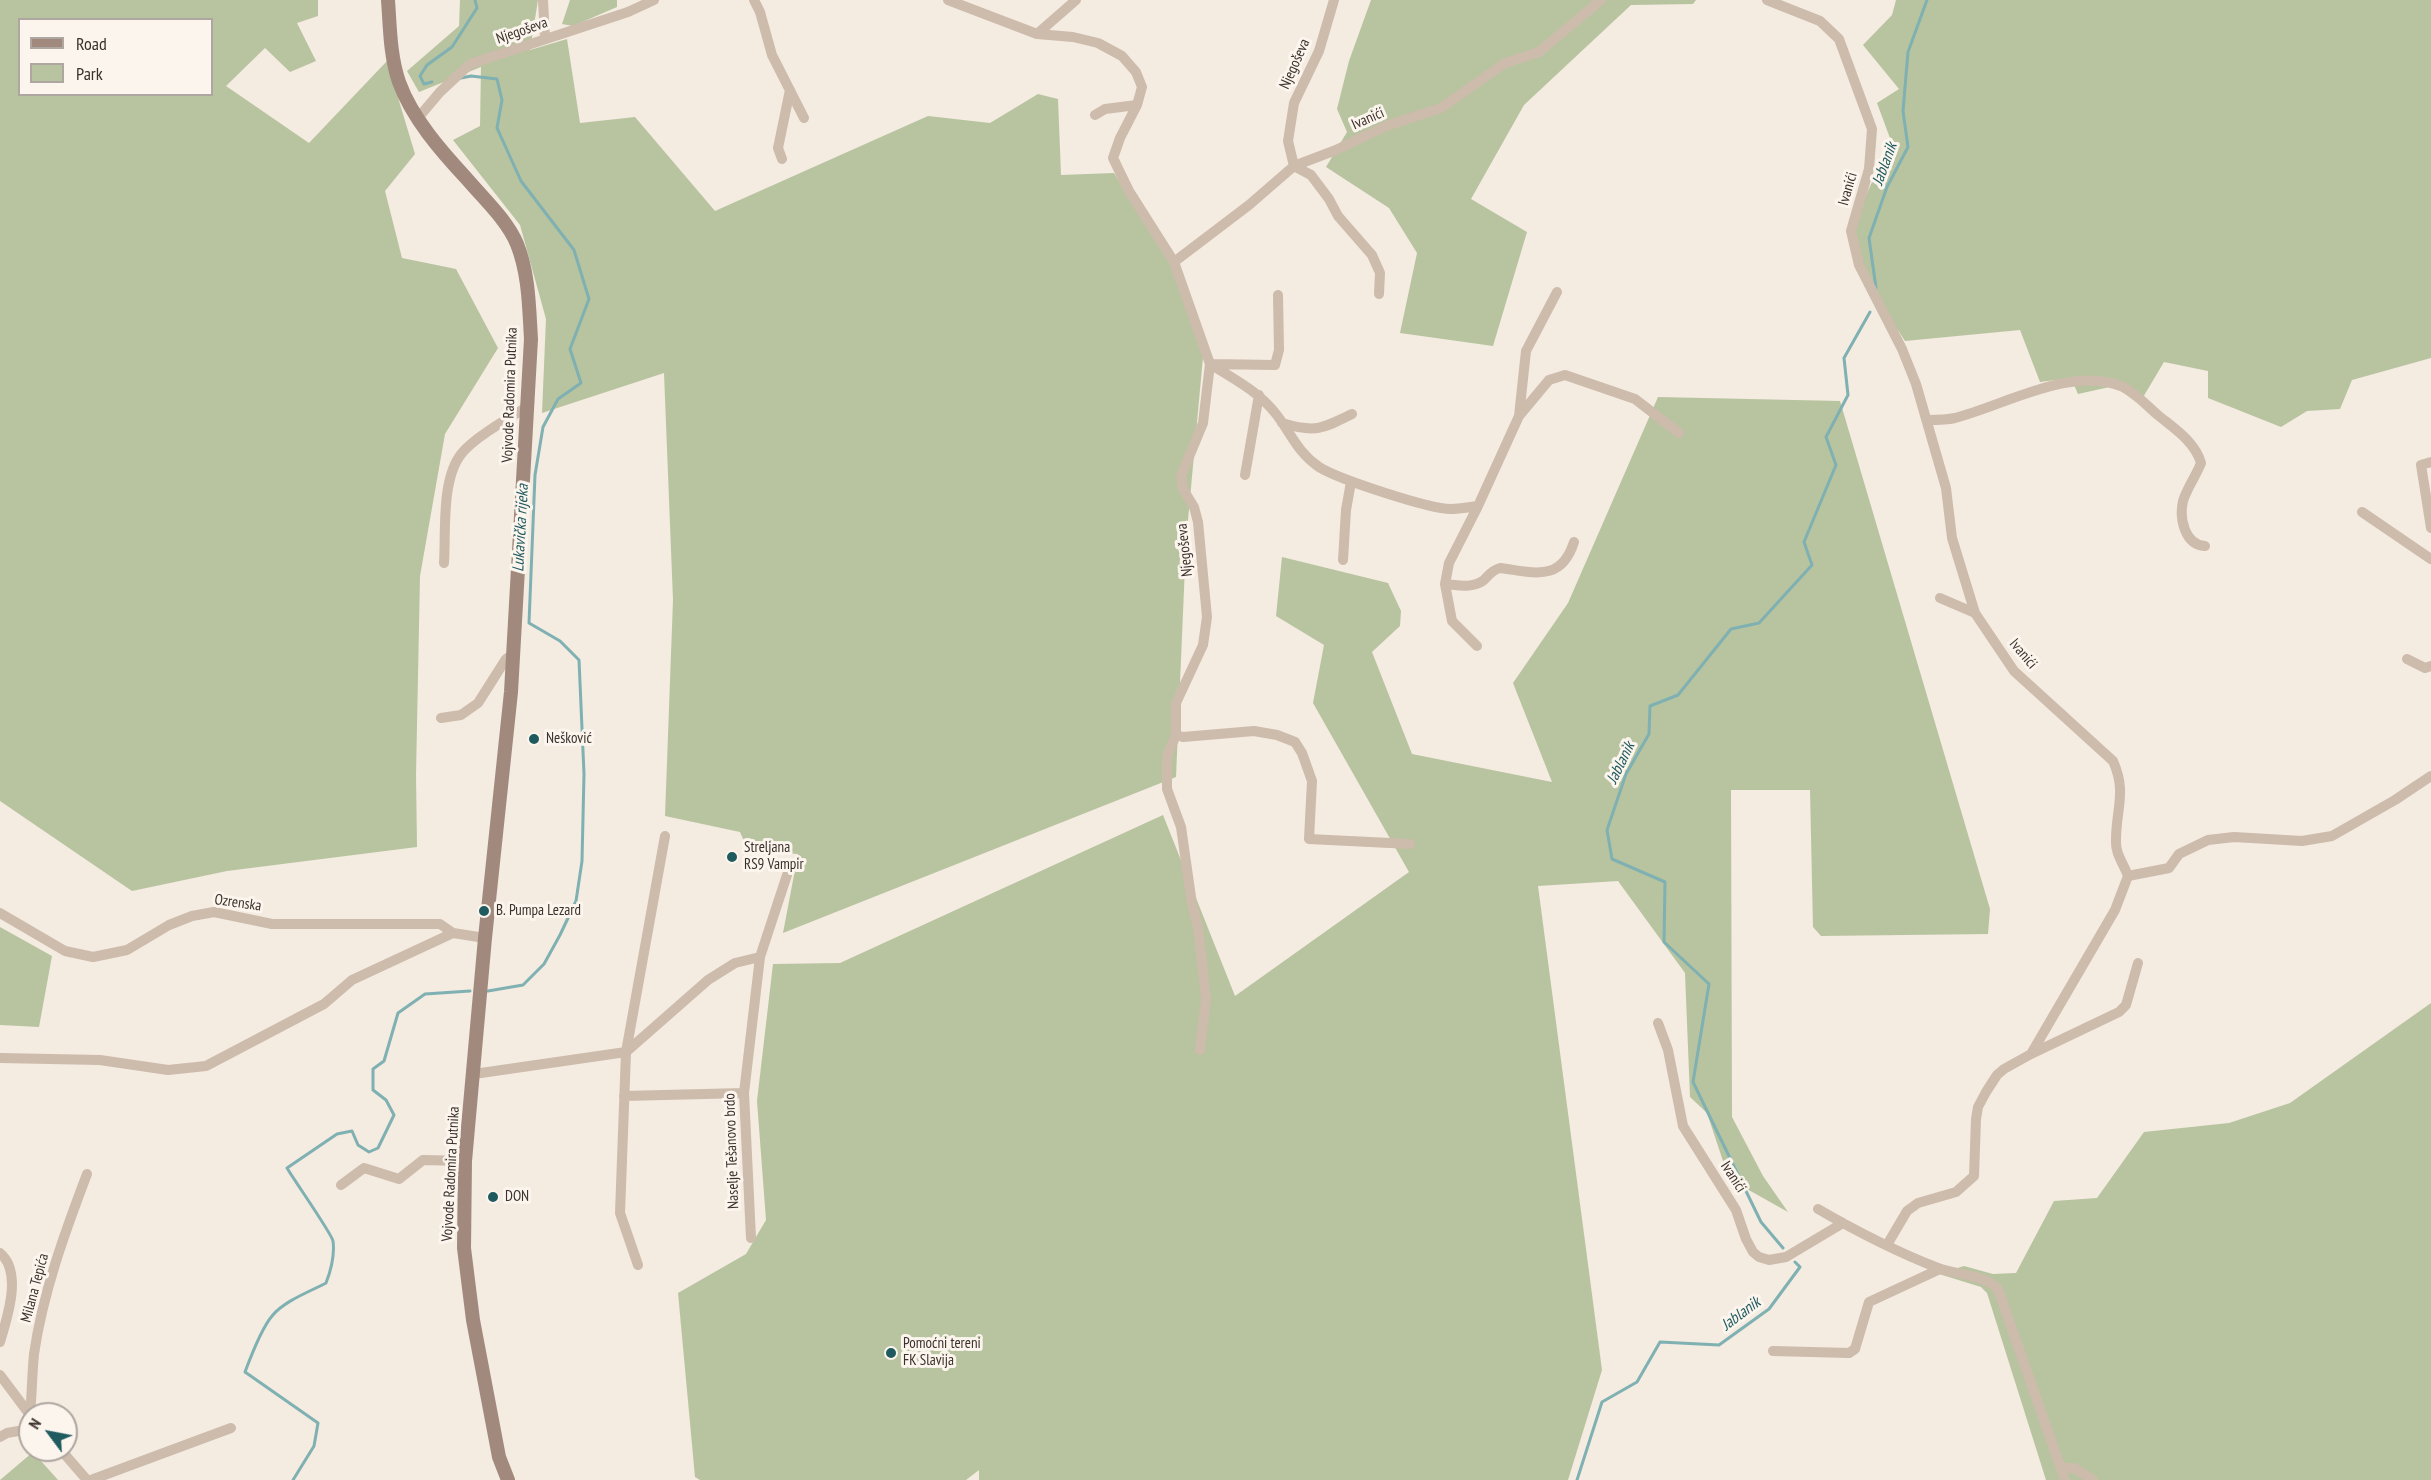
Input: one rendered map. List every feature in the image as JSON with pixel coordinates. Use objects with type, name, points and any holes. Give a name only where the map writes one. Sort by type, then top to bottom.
[{"type":"main road","name":"Vojvode Radomira Putnika","points":[[388,0],[391,39],[399,81],[418,118],[496,213],[517,243],[527,281],[531,339],[511,692],[485,938],[465,1161],[464,1248],[473,1320],[499,1457],[508,1480]]},
{"type":"street","points":[[543,0],[545,39]]},
{"type":"street","points":[[628,12],[629,0]]},
{"type":"street","name":"Njegoševa","points":[[418,118],[440,92],[470,64],[628,12],[654,0]]},
{"type":"street","points":[[754,0],[760,12],[771,55],[804,118]]},
{"type":"street","name":"Njegoševa","points":[[948,0],[1037,34],[1098,43],[1122,56],[1136,72],[1142,87],[1137,105],[1120,138],[1113,158],[1129,191],[1174,262],[1210,364],[1203,423],[1181,476],[1183,489],[1194,507],[1198,522],[1207,617],[1203,645],[1176,703],[1176,735],[1167,756],[1167,789],[1181,827],[1192,904],[1198,927],[1206,999],[1200,1050]]},
{"type":"street","points":[[1037,34],[1076,0]]},
{"type":"street","name":"Njegoševa","points":[[1294,166],[1288,141],[1294,103],[1319,51],[1334,0]]},
{"type":"street","name":"Ivanići","points":[[1294,166],[1336,150],[1386,126],[1441,108],[1505,63],[1539,52],[1601,0]]},
{"type":"street","name":"Ivanići","points":[[1767,0],[1820,21],[1839,39],[1872,129],[1869,169],[1851,231],[1859,265],[1902,349],[1928,420],[1946,488],[1952,538],[1975,613],[2014,670],[2113,761],[2120,777],[2116,849],[2128,876]]},
{"type":"street","points":[[782,159],[778,148],[789,90]]},
{"type":"street","points":[[1095,115],[1105,109],[1137,105]]},
{"type":"street","points":[[1174,262],[1249,205],[1294,166],[1311,175],[1329,199],[1338,216],[1372,255],[1380,273],[1379,294]]},
{"type":"street","points":[[1519,416],[1526,351],[1557,292]]},
{"type":"street","points":[[1210,364],[1275,365],[1280,350],[1278,295]]},
{"type":"street","points":[[1210,364],[1259,395],[1282,423],[1294,444],[1319,467],[1351,482],[1449,509],[1478,506]]},
{"type":"street","points":[[1477,646],[1452,621],[1445,584],[1449,563],[1519,416],[1549,380],[1565,375],[1635,399],[1679,433]]},
{"type":"street","points":[[1928,420],[1953,418],[2020,396],[2089,380],[2104,381],[2125,388],[2189,441],[2198,452],[2201,463],[2183,502],[2183,518],[2188,538],[2197,546],[2205,546]]},
{"type":"street","points":[[1245,475],[1259,395]]},
{"type":"street","points":[[444,563],[449,483],[457,460],[470,445],[527,407]]},
{"type":"street","points":[[1282,423],[1304,430],[1316,429],[1353,414]]},
{"type":"street","points":[[2431,462],[2421,465],[2431,528]]},
{"type":"street","points":[[1343,560],[1346,510],[1351,482]]},
{"type":"street","points":[[2362,512],[2431,559]]},
{"type":"street","points":[[1445,584],[1474,585],[1493,570],[1500,568],[1544,573],[1557,567],[1569,556],[1574,542]]},
{"type":"street","points":[[1940,598],[1975,613]]},
{"type":"street","points":[[441,718],[461,715],[478,704],[506,659],[513,654]]},
{"type":"street","points":[[2407,658],[2425,668],[2431,666]]},
{"type":"street","points":[[1176,735],[1182,737],[1254,731],[1277,735],[1295,742],[1302,753],[1312,781],[1309,839],[1410,844]]},
{"type":"street","points":[[2031,1054],[2115,910],[2128,876],[2169,868],[2179,854],[2208,840],[2234,837],[2302,841],[2332,836],[2431,776]]},
{"type":"street","points":[[638,1265],[620,1213],[626,1052],[665,836]]},
{"type":"street","name":"Naselje Tešanovo brdo","points":[[751,1238],[744,1093],[760,957],[788,875]]},
{"type":"street","name":"Ozrenska","points":[[0,913],[65,951],[93,957],[127,950],[169,925],[192,916],[214,912],[272,924],[440,924],[453,933]]},
{"type":"street","points":[[0,1058],[100,1060],[168,1070],[206,1066],[324,1004],[352,980],[453,933],[485,938]]},
{"type":"street","points":[[474,1074],[626,1052],[708,980],[735,963],[760,957]]},
{"type":"street","points":[[1887,1245],[1907,1211],[1918,1203],[1956,1192],[1974,1176],[1978,1107],[1997,1075],[2031,1054],[2119,1012],[2127,1005],[2138,963]]},
{"type":"street","name":"Ivanići","points":[[1658,1023],[1668,1050],[1683,1126],[1736,1210],[1746,1239],[1753,1251],[1759,1257],[1769,1260],[1785,1257],[1843,1223]]},
{"type":"street","points":[[624,1096],[744,1093]]},
{"type":"street","points":[[341,1185],[364,1168],[399,1179],[423,1160],[465,1161]]},
{"type":"street","name":"Milana Tepića","points":[[31,1402],[34,1355],[44,1303],[71,1216],[87,1174]]},
{"type":"street","points":[[1818,1209],[1887,1245],[1940,1269],[1991,1281],[1998,1288],[2065,1480]]},
{"type":"street","name":"Milana Tepića","points":[[0,1253],[6,1258],[12,1286],[10,1307],[0,1342]]},
{"type":"street","points":[[1773,1351],[1848,1353],[1855,1349],[1869,1302],[1940,1269]]},
{"type":"street","name":"Milana Tepića","points":[[0,1376],[21,1402]]},
{"type":"street","points":[[72,1462],[89,1480],[231,1428]]},
{"type":"street","points":[[0,1437],[7,1433],[18,1432]]},
{"type":"street","points":[[2061,1468],[2074,1468],[2093,1480]]},
{"type":"green space","points":[[0,0],[318,0],[318,16],[297,23],[316,61],[290,72],[265,48],[226,86],[309,143],[387,61],[415,154],[385,191],[402,258],[456,269],[498,348],[445,434],[420,576],[417,847],[227,871],[132,891],[0,801]]},
{"type":"green space","points":[[460,0],[538,0],[530,50],[567,39],[580,123],[635,117],[715,211],[928,116],[990,123],[1038,94],[1058,99],[1061,175],[1114,173],[1170,263],[1203,357],[1186,542],[1176,777],[783,933],[798,854],[748,850],[740,832],[665,816],[673,600],[664,373],[542,413],[546,319],[520,225],[453,140],[480,126],[481,67],[419,92],[407,71],[459,26]]},
{"type":"green space","points":[[570,0],[617,0],[617,7],[573,26],[562,24]]},
{"type":"green space","points":[[1371,0],[1696,0],[1693,4],[1631,5],[1524,105],[1471,199],[1527,232],[1493,346],[1400,333],[1417,253],[1389,208],[1326,167],[1347,132],[1337,109],[1349,61]]},
{"type":"green space","points":[[1896,0],[2431,0],[2431,358],[2352,380],[2340,409],[2307,411],[2281,427],[2208,398],[2208,371],[2164,362],[2139,404],[2114,386],[2078,394],[2071,378],[2040,382],[2020,330],[1905,341],[1869,286],[1851,231],[1871,184],[1894,149],[1877,103],[1899,89],[1863,45],[1892,15]]},
{"type":"green space","points":[[1658,397],[1840,401],[1990,909],[1988,934],[1821,936],[1813,927],[1810,790],[1731,790],[1732,1117],[1763,1176],[1788,1212],[1729,1179],[1707,1113],[1690,1097],[1685,973],[1618,881],[1538,886],[1602,1370],[1568,1480],[979,1480],[979,1470],[966,1480],[700,1480],[695,1477],[678,1293],[746,1254],[766,1220],[757,1101],[773,964],[840,963],[1163,815],[1235,996],[1409,872],[1313,703],[1324,645],[1276,616],[1282,557],[1388,583],[1401,611],[1400,626],[1372,652],[1412,754],[1552,782],[1513,683],[1568,603]]},
{"type":"green space","points":[[0,927],[52,956],[39,1027],[0,1025]]},
{"type":"green space","points":[[2431,1003],[2431,1480],[2046,1480],[1987,1293],[1981,1287],[1939,1274],[1964,1266],[1993,1274],[2016,1273],[2054,1201],[2097,1198],[2144,1132],[2229,1123],[2290,1103]]},
{"type":"green space","points":[[21,1462],[42,1462],[58,1480],[0,1480]]},
{"type":"waterway","name":"Lukavička rijeka","points":[[432,82],[424,84],[420,76],[427,65],[452,47],[477,8],[475,0]]},
{"type":"waterway","name":"Jablanik","points":[[1876,288],[1869,238],[1887,187],[1908,147],[1903,111],[1908,52],[1927,0]]},
{"type":"waterway","name":"Lukavička rijeka","points":[[461,78],[471,76],[497,79],[502,100],[497,128],[521,181],[574,250],[589,299],[570,349],[581,383],[558,399],[543,427],[535,475],[529,623],[560,641],[579,660],[584,774],[582,861],[576,901],[544,964],[523,985],[488,991]]},
{"type":"waterway","name":"Jablanik","points":[[1783,1248],[1761,1222],[1693,1082],[1709,984],[1664,942],[1665,882],[1612,859],[1607,830],[1626,774],[1649,734],[1650,706],[1678,695],[1731,629],[1759,623],[1812,565],[1804,542],[1836,465],[1826,437],[1848,395],[1844,358],[1870,312]]},
{"type":"waterway","name":"Lukavička rijeka","points":[[293,1480],[314,1446],[318,1423],[245,1372],[268,1321],[290,1301],[326,1283],[332,1263],[333,1241],[331,1236],[287,1168],[337,1134],[352,1131],[358,1145],[369,1152],[378,1148],[394,1115],[386,1100],[373,1090],[373,1069],[384,1061],[398,1013],[425,994],[470,991]]},
{"type":"waterway","name":"Jablanik","points":[[1577,1480],[1602,1402],[1637,1382],[1660,1342],[1719,1345],[1769,1309],[1800,1267],[1795,1262]]},
{"type":"place","name":"Nešković","points":[[534,739]]},
{"type":"place","name":"Streljana RS9 Vampir","points":[[732,857]]},
{"type":"place","name":"B. Pumpa Lezard","points":[[484,911]]},
{"type":"place","name":"DON","points":[[493,1197]]},
{"type":"place","name":"Pomoćni tereni FK Slavija","points":[[891,1353]]}]
